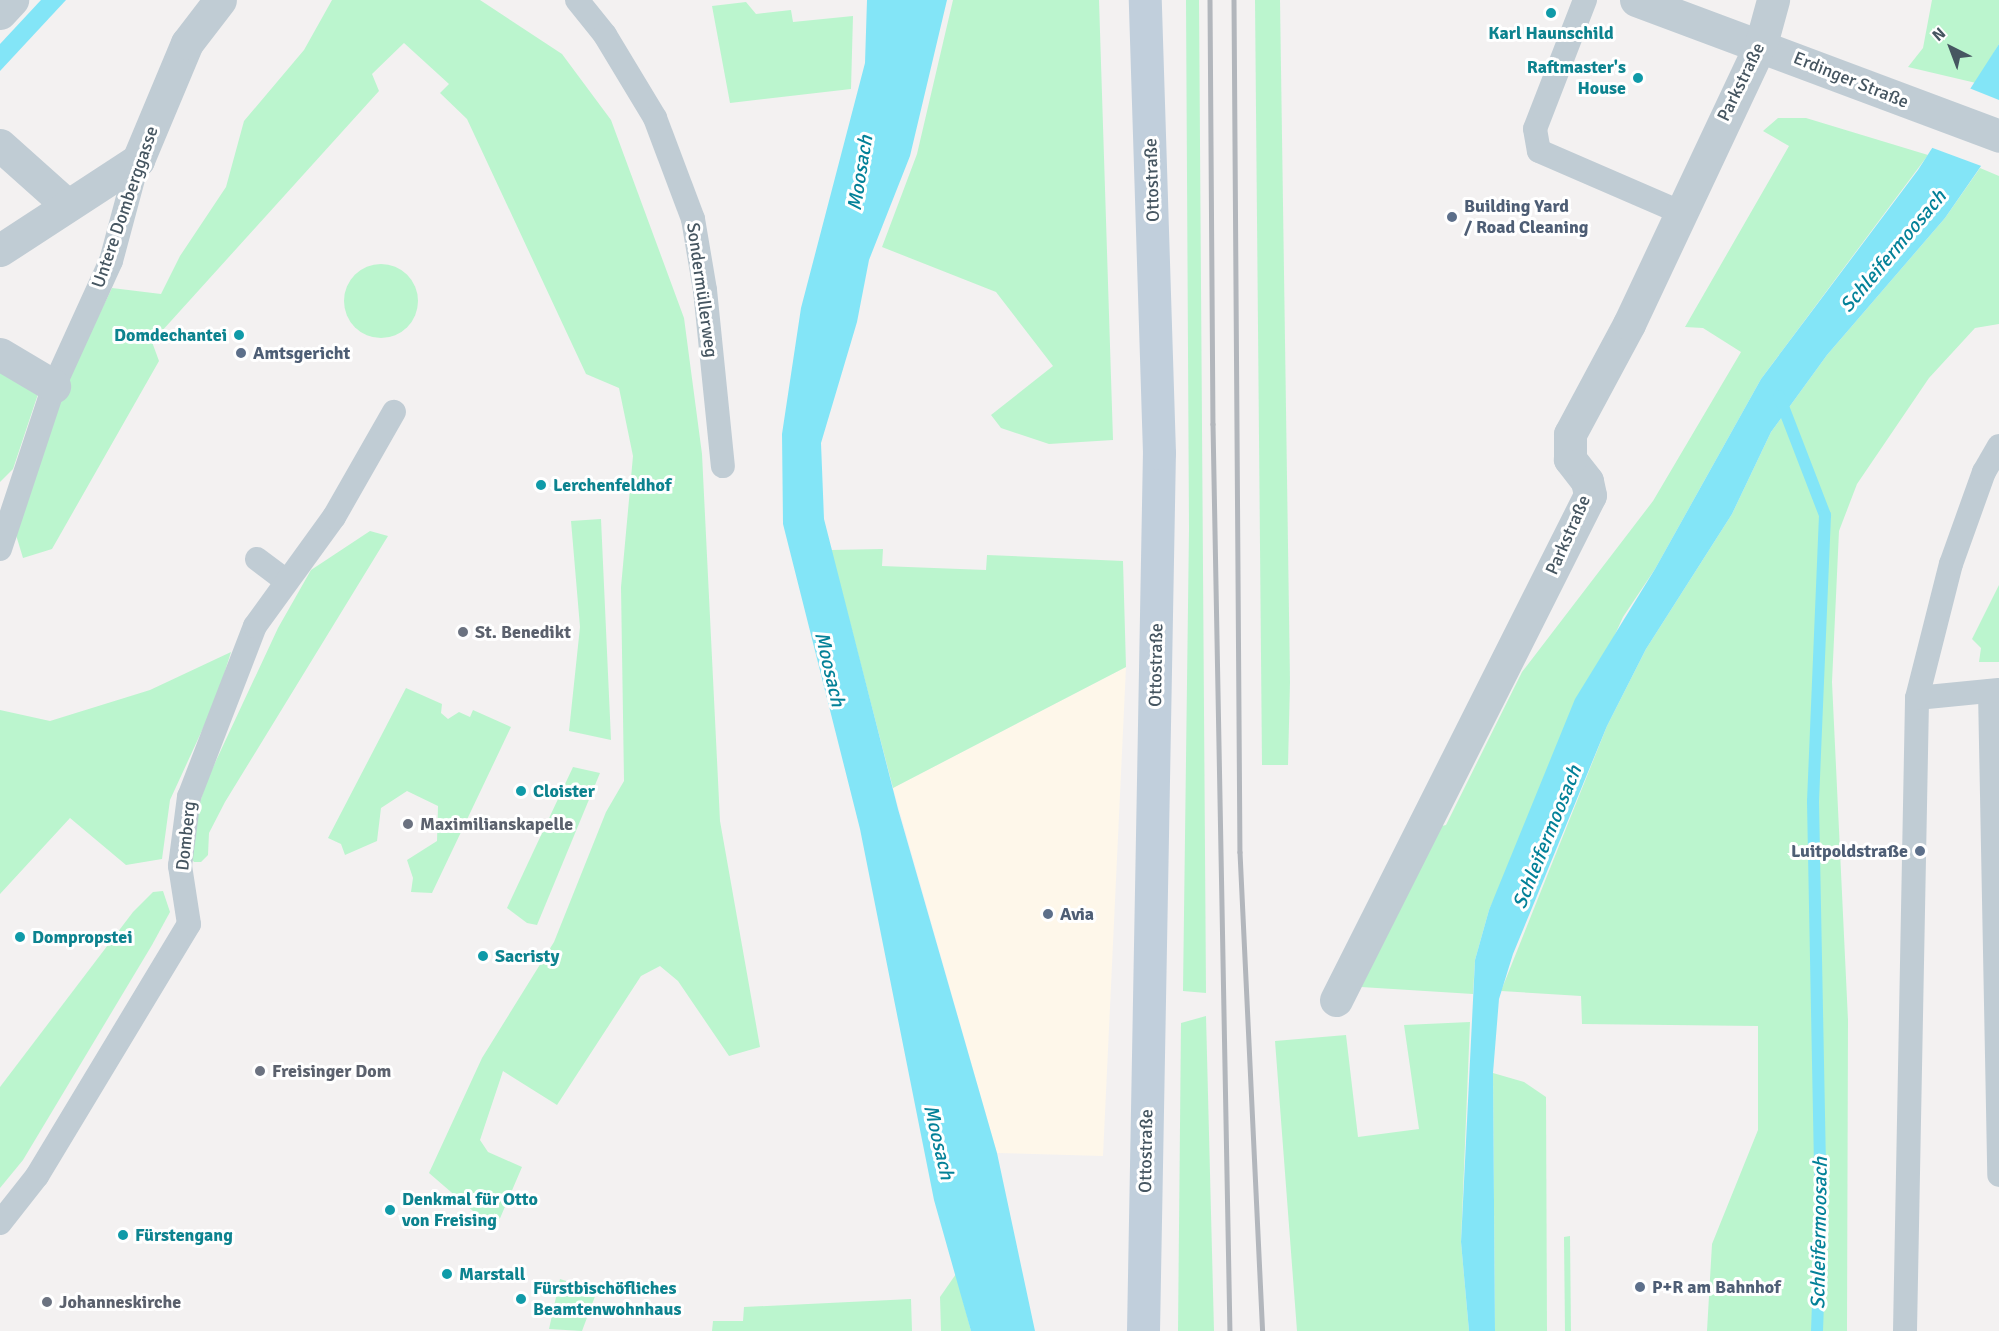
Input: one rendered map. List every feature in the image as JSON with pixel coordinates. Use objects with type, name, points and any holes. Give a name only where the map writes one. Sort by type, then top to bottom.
[{"type":"main road","name":"Ottostraße","points":[[1143,1331],[1159,453],[1144,0]]},
{"type":"street","points":[[0,13],[12,0]]},
{"type":"street","name":"Erdinger Straße","points":[[1636,0],[1761,44],[1914,106],[1999,136]]},
{"type":"street","name":"Parkstraße","points":[[1336,1000],[1590,495],[1587,481],[1570,459],[1570,434],[1682,213],[1761,44],[1773,0]]},
{"type":"street","name":"Untere Domberggasse","points":[[138,160],[187,43],[207,4]]},
{"type":"street","points":[[0,146],[68,205]]},
{"type":"street","points":[[0,250],[138,160]]},
{"type":"street","points":[[0,354],[54,387]]},
{"type":"lane","name":"Sondermüllerweg","points":[[577,0],[605,35],[655,118],[693,219],[705,290],[723,466]]},
{"type":"lane","points":[[1585,0],[1535,129],[1539,151],[1682,213]]},
{"type":"lane","name":"Untere Domberggasse","points":[[0,549],[54,387],[111,261],[138,160]]},
{"type":"lane","name":"Domberg","points":[[0,1222],[37,1176],[189,924],[180,866],[189,798],[255,626],[334,517],[394,412]]},
{"type":"lane","points":[[1905,1331],[1917,698],[1951,564],[1984,472],[1999,446]]},
{"type":"lane","points":[[257,559],[286,581]]},
{"type":"lane","points":[[1917,698],[1995,691],[1999,1175]]},
{"type":"shaded area","points":[[1126,667],[1103,1156],[997,1153],[893,788]]},
{"type":"green space","points":[[332,0],[480,0],[562,54],[611,120],[684,318],[702,454],[720,821],[760,1047],[729,1056],[678,981],[660,966],[641,976],[557,1105],[503,1071],[480,1140],[488,1152],[522,1167],[495,1230],[429,1173],[482,1058],[554,942],[606,812],[624,781],[621,587],[633,456],[619,388],[586,374],[467,119],[440,93],[449,84],[404,43],[372,74],[379,91],[152,342],[159,361],[52,549],[23,558],[16,535],[66,382],[112,288],[161,294],[180,256],[226,187],[244,121],[304,50]]},
{"type":"green space","points":[[953,0],[1099,0],[1113,440],[1049,444],[1001,428],[991,415],[1053,366],[996,292],[882,247],[917,154]]},
{"type":"green space","points":[[1186,0],[1199,0],[1206,993],[1183,991],[1189,529]]},
{"type":"green space","points":[[1255,0],[1280,0],[1290,682],[1288,765],[1262,765]]},
{"type":"green space","points":[[1932,0],[1999,0],[1999,44],[1976,83],[1908,67],[1923,48]]},
{"type":"green space","points":[[746,2],[756,14],[791,10],[793,22],[853,16],[851,89],[730,103],[712,6]]},
{"type":"green space","points":[[1778,118],[1806,118],[1928,155],[1761,379],[1655,569],[1623,617],[1489,910],[1475,960],[1473,994],[1361,987],[1433,828],[1446,825],[1522,672],[1653,501],[1741,352],[1703,328],[1685,327],[1789,146],[1763,131]]},
{"type":"green space","points":[[1980,168],[1999,176],[1999,324],[1975,328],[1929,378],[1857,484],[1839,531],[1832,682],[1848,1020],[1847,1331],[1707,1331],[1712,1244],[1758,1130],[1758,1026],[1582,1024],[1581,996],[1501,991],[1607,726],[1646,649],[1732,514],[1771,432],[1827,355],[1945,218]]},
{"type":"green space","points":[[374,264],[388,264],[402,270],[412,280],[418,294],[418,308],[412,322],[402,332],[388,338],[374,338],[360,332],[350,322],[344,308],[344,294],[350,280],[360,270]]},
{"type":"green space","points":[[0,364],[40,388],[13,469],[0,482]]},
{"type":"green space","points":[[601,519],[611,740],[569,731],[580,627],[571,521]]},
{"type":"green space","points":[[370,531],[388,536],[225,802],[209,833],[208,855],[201,862],[194,862],[190,857],[194,821],[207,780],[278,628],[311,570]]},
{"type":"green space","points":[[883,549],[882,566],[986,570],[987,555],[1123,561],[1126,667],[893,788],[831,550]]},
{"type":"green space","points":[[1999,585],[1999,662],[1979,662],[1981,648],[1972,639]]},
{"type":"green space","points":[[231,652],[216,700],[170,800],[162,859],[126,865],[70,818],[0,894],[0,710],[50,721],[150,690]]},
{"type":"green space","points":[[406,688],[442,704],[441,713],[448,719],[459,712],[470,717],[473,710],[511,727],[432,893],[411,892],[413,878],[407,860],[437,841],[438,806],[407,791],[381,808],[377,841],[345,855],[341,844],[328,838]]},
{"type":"green space","points":[[573,767],[600,773],[537,925],[527,923],[507,908]]},
{"type":"green space","points":[[163,891],[170,912],[152,945],[23,1160],[0,1188],[0,1087],[133,912],[153,892]]},
{"type":"green space","points":[[1206,1016],[1214,1331],[1178,1331],[1181,1023]]},
{"type":"green space","points":[[1470,1022],[1461,1242],[1469,1331],[1297,1331],[1275,1041],[1346,1035],[1358,1137],[1419,1129],[1404,1025]]},
{"type":"green space","points":[[1493,1073],[1524,1082],[1546,1097],[1547,1331],[1495,1331]]},
{"type":"green space","points":[[1570,1236],[1571,1331],[1565,1331],[1564,1237]]},
{"type":"green space","points":[[956,1274],[971,1331],[941,1331],[940,1297]]},
{"type":"green space","points":[[560,1279],[597,1291],[582,1331],[549,1329]]},
{"type":"green space","points":[[911,1299],[912,1331],[712,1331],[713,1321],[743,1321],[744,1307]]},
{"type":"water","points":[[41,0],[66,0],[0,71],[0,44]]},
{"type":"water","name":"Moosach","points":[[867,0],[947,0],[910,156],[869,260],[857,322],[821,443],[824,519],[898,809],[997,1153],[1035,1331],[971,1331],[934,1200],[860,829],[783,524],[782,434],[801,308],[865,63]]},
{"type":"water","points":[[1999,44],[1999,140],[1945,218],[1827,355],[1771,432],[1732,514],[1646,649],[1607,726],[1513,954],[1499,999],[1493,1073],[1495,1331],[1469,1331],[1461,1242],[1475,960],[1489,910],[1575,699],[1655,569],[1761,379],[1918,170]]},
{"type":"pier","points":[[1969,88],[1999,100],[1999,145],[1984,167],[1930,147]]},
{"type":"waterway","name":"Schleifermoosach","points":[[1779,396],[1825,515],[1813,802],[1821,1217],[1817,1331]]},
{"type":"railway","points":[[1210,0],[1213,424],[1230,1331]]},
{"type":"railway","points":[[1234,0],[1240,852],[1263,1331]]},
{"type":"place","name":"Karl Haunschild","points":[[1551,13]]},
{"type":"place","name":"Raftmaster's House","points":[[1638,78]]},
{"type":"place","name":"Building Yard / Road Cleaning","points":[[1452,217]]},
{"type":"place","name":"Domdechantei","points":[[239,335]]},
{"type":"place","name":"Amtsgericht","points":[[241,353]]},
{"type":"place","name":"Lerchenfeldhof","points":[[541,485]]},
{"type":"place","name":"St. Benedikt","points":[[463,632]]},
{"type":"place","name":"Cloister","points":[[521,791]]},
{"type":"place","name":"Maximilianskapelle","points":[[408,824]]},
{"type":"place","name":"Luitpoldstraße","points":[[1920,851]]},
{"type":"place","name":"Avia","points":[[1048,914]]},
{"type":"place","name":"Dompropstei","points":[[20,937]]},
{"type":"place","name":"Sacristy","points":[[483,956]]},
{"type":"place","name":"Freisinger Dom","points":[[260,1071]]},
{"type":"place","name":"Denkmal für Otto von Freising","points":[[390,1210]]},
{"type":"place","name":"Fürstengang","points":[[123,1235]]},
{"type":"place","name":"Marstall","points":[[447,1274]]},
{"type":"place","name":"P+R am Bahnhof","points":[[1640,1287]]},
{"type":"place","name":"Fürstbischöfliches Beamtenwohnhaus","points":[[521,1299]]},
{"type":"place","name":"Johanneskirche","points":[[47,1302]]}]
